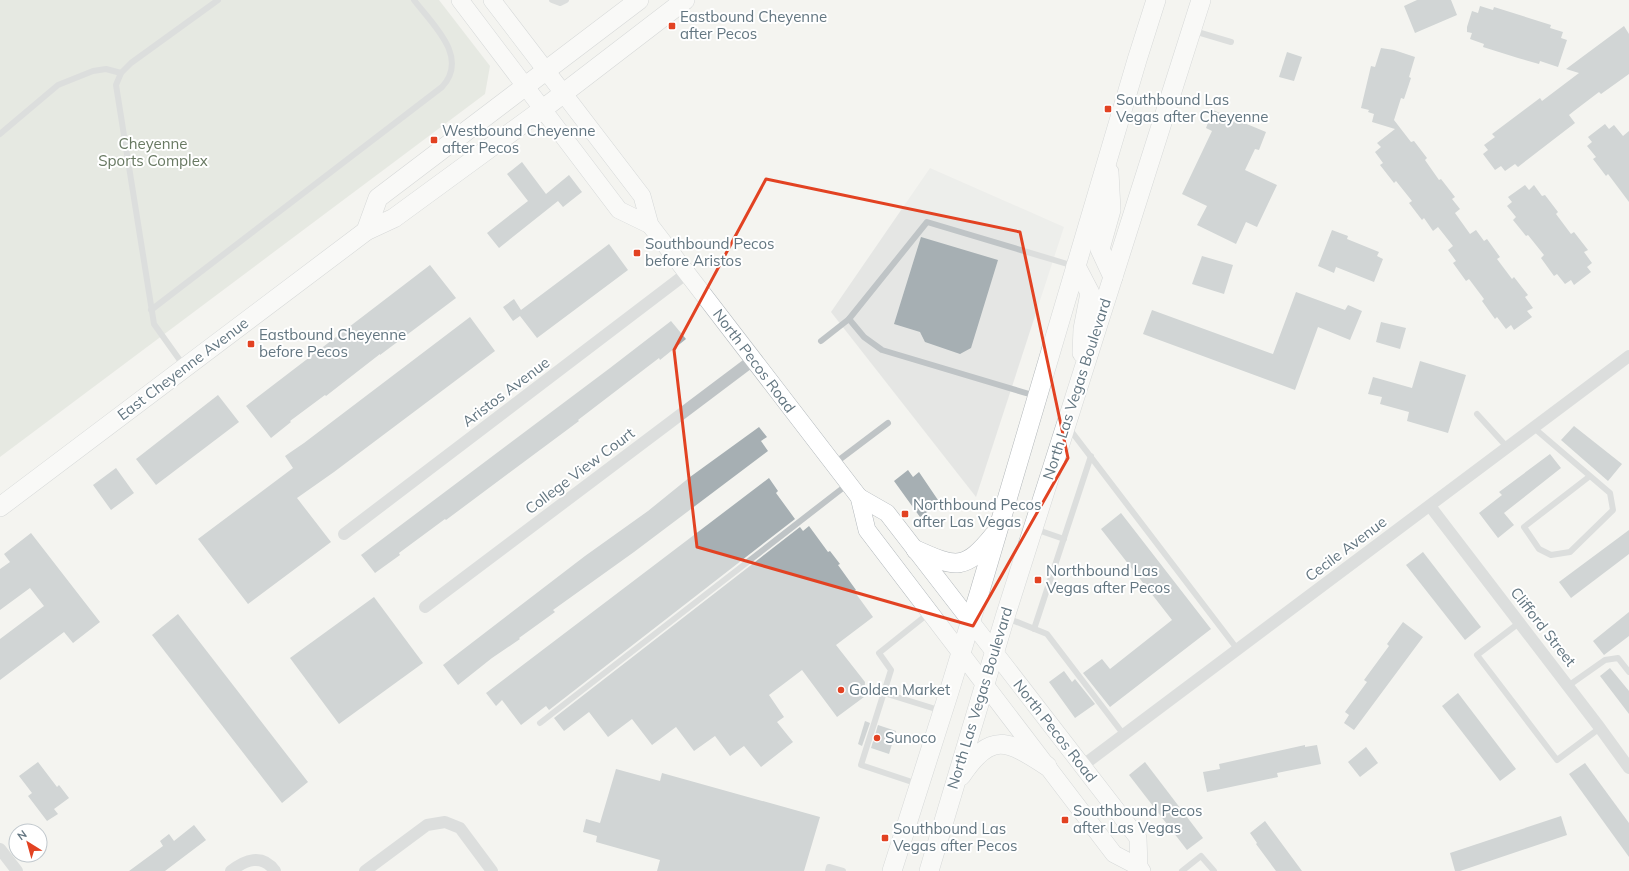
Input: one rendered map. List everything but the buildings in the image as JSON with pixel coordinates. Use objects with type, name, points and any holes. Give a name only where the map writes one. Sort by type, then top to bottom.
[{"type":"main road","name":"North Pecos Road","points":[[460,0],[619,210],[650,225]]},
{"type":"main road","name":"North Pecos Road","points":[[492,0],[642,196],[650,225],[848,484],[859,497],[888,513],[1138,838],[1138,870]]},
{"type":"main road","points":[[366,231],[378,198],[638,0]]},
{"type":"main road","name":"East Cheyenne Avenue","points":[[0,507],[366,231],[394,218],[542,109],[685,0]]},
{"type":"main road","name":"North Las Vegas Boulevard","points":[[892,871],[971,621],[1156,0]]},
{"type":"main road","name":"North Las Vegas Boulevard","points":[[929,871],[977,714],[994,651],[1201,0]]},
{"type":"main road","points":[[1108,158],[1111,210],[1100,249],[1113,277]]},
{"type":"main road","points":[[1076,266],[1090,293],[1083,329],[1080,380]]},
{"type":"main road","name":"North Pecos Road","points":[[859,497],[867,530],[1114,854],[1138,870]]},
{"type":"main road","points":[[916,550],[946,563],[960,563],[969,560],[981,551],[998,529]]},
{"type":"main road","points":[[953,789],[967,767],[981,752],[992,745],[1003,743],[1018,748],[1047,766]]},
{"type":"street","name":"Aristos Avenue","points":[[344,534],[687,273]]},
{"type":"street","name":"Cecile Avenue","points":[[1082,766],[1629,356]]},
{"type":"street","name":"College View Court","points":[[425,607],[753,360]]},
{"type":"street","name":"Clifford Street","points":[[1430,506],[1629,768]]},
{"type":"street","points":[[366,871],[428,825],[445,822],[460,828],[492,871]]},
{"type":"street","points":[[0,849],[17,871]]},
{"type":"street","points":[[230,871],[242,862],[257,859],[272,866],[275,871]]},
{"type":"lane","points":[[185,368],[154,324],[116,85],[121,73],[131,63],[218,0]]},
{"type":"lane","points":[[151,310],[442,87],[449,79],[452,70],[453,58],[447,44],[414,0]]},
{"type":"lane","points":[[552,0],[560,3],[566,0]]},
{"type":"lane","points":[[1191,31],[1231,42]]},
{"type":"lane","points":[[0,134],[58,85],[93,71],[106,69],[121,73]]},
{"type":"lane","points":[[821,341],[849,319],[927,222],[1076,266]]},
{"type":"lane","points":[[849,319],[864,337],[882,350],[1037,396]]},
{"type":"lane","points":[[1477,414],[1507,447]]},
{"type":"lane","points":[[833,464],[888,423]]},
{"type":"lane","points":[[1066,424],[1238,650]]},
{"type":"lane","points":[[1534,428],[1610,493],[1613,510],[1570,552],[1551,555],[1539,549],[1524,527],[1590,476]]},
{"type":"lane","points":[[1034,629],[1091,456]]},
{"type":"lane","points":[[540,724],[848,484]]},
{"type":"lane","points":[[1033,528],[1064,539]]},
{"type":"lane","points":[[919,784],[861,765],[891,670],[879,653],[929,612]]},
{"type":"lane","points":[[1005,617],[1047,634],[1124,735]]},
{"type":"lane","points":[[1520,623],[1478,655],[1557,760],[1600,728]]},
{"type":"lane","points":[[1568,686],[1605,660],[1618,658],[1628,669]]},
{"type":"lane","points":[[884,693],[943,711]]},
{"type":"lane","points":[[1182,871],[1201,856],[1214,871]]},
{"type":"lane","points":[[828,871],[829,867],[843,871]]},
{"type":"highlighted area","points":[[766,179],[1020,232],[1068,458],[973,626],[697,547],[674,350]]},
{"type":"shaded area","points":[[930,168],[1064,227],[976,497],[831,312]]},
{"type":"green space","name":"Cheyenne Sports Complex","points":[[0,0],[439,0],[490,66],[485,94],[0,457]]},
{"type":"place","name":"Eastbound Cheyenne after Pecos","points":[[672,26]]},
{"type":"place","name":"Southbound Las Vegas after Cheyenne","points":[[1108,109]]},
{"type":"place","name":"Westbound Cheyenne after Pecos","points":[[434,140]]},
{"type":"place","name":"Southbound Pecos before Aristos","points":[[637,253]]},
{"type":"place","name":"Eastbound Cheyenne before Pecos","points":[[251,344]]},
{"type":"place","name":"Northbound Pecos after Las Vegas","points":[[905,514]]},
{"type":"place","name":"Northbound Las Vegas after Pecos","points":[[1038,580]]},
{"type":"place","name":"Golden Market","points":[[841,690]]},
{"type":"place","name":"Sunoco","points":[[877,738]]},
{"type":"place","name":"Southbound Pecos after Las Vegas","points":[[1065,820]]},
{"type":"place","name":"Southbound Las Vegas after Pecos","points":[[885,838]]}]
